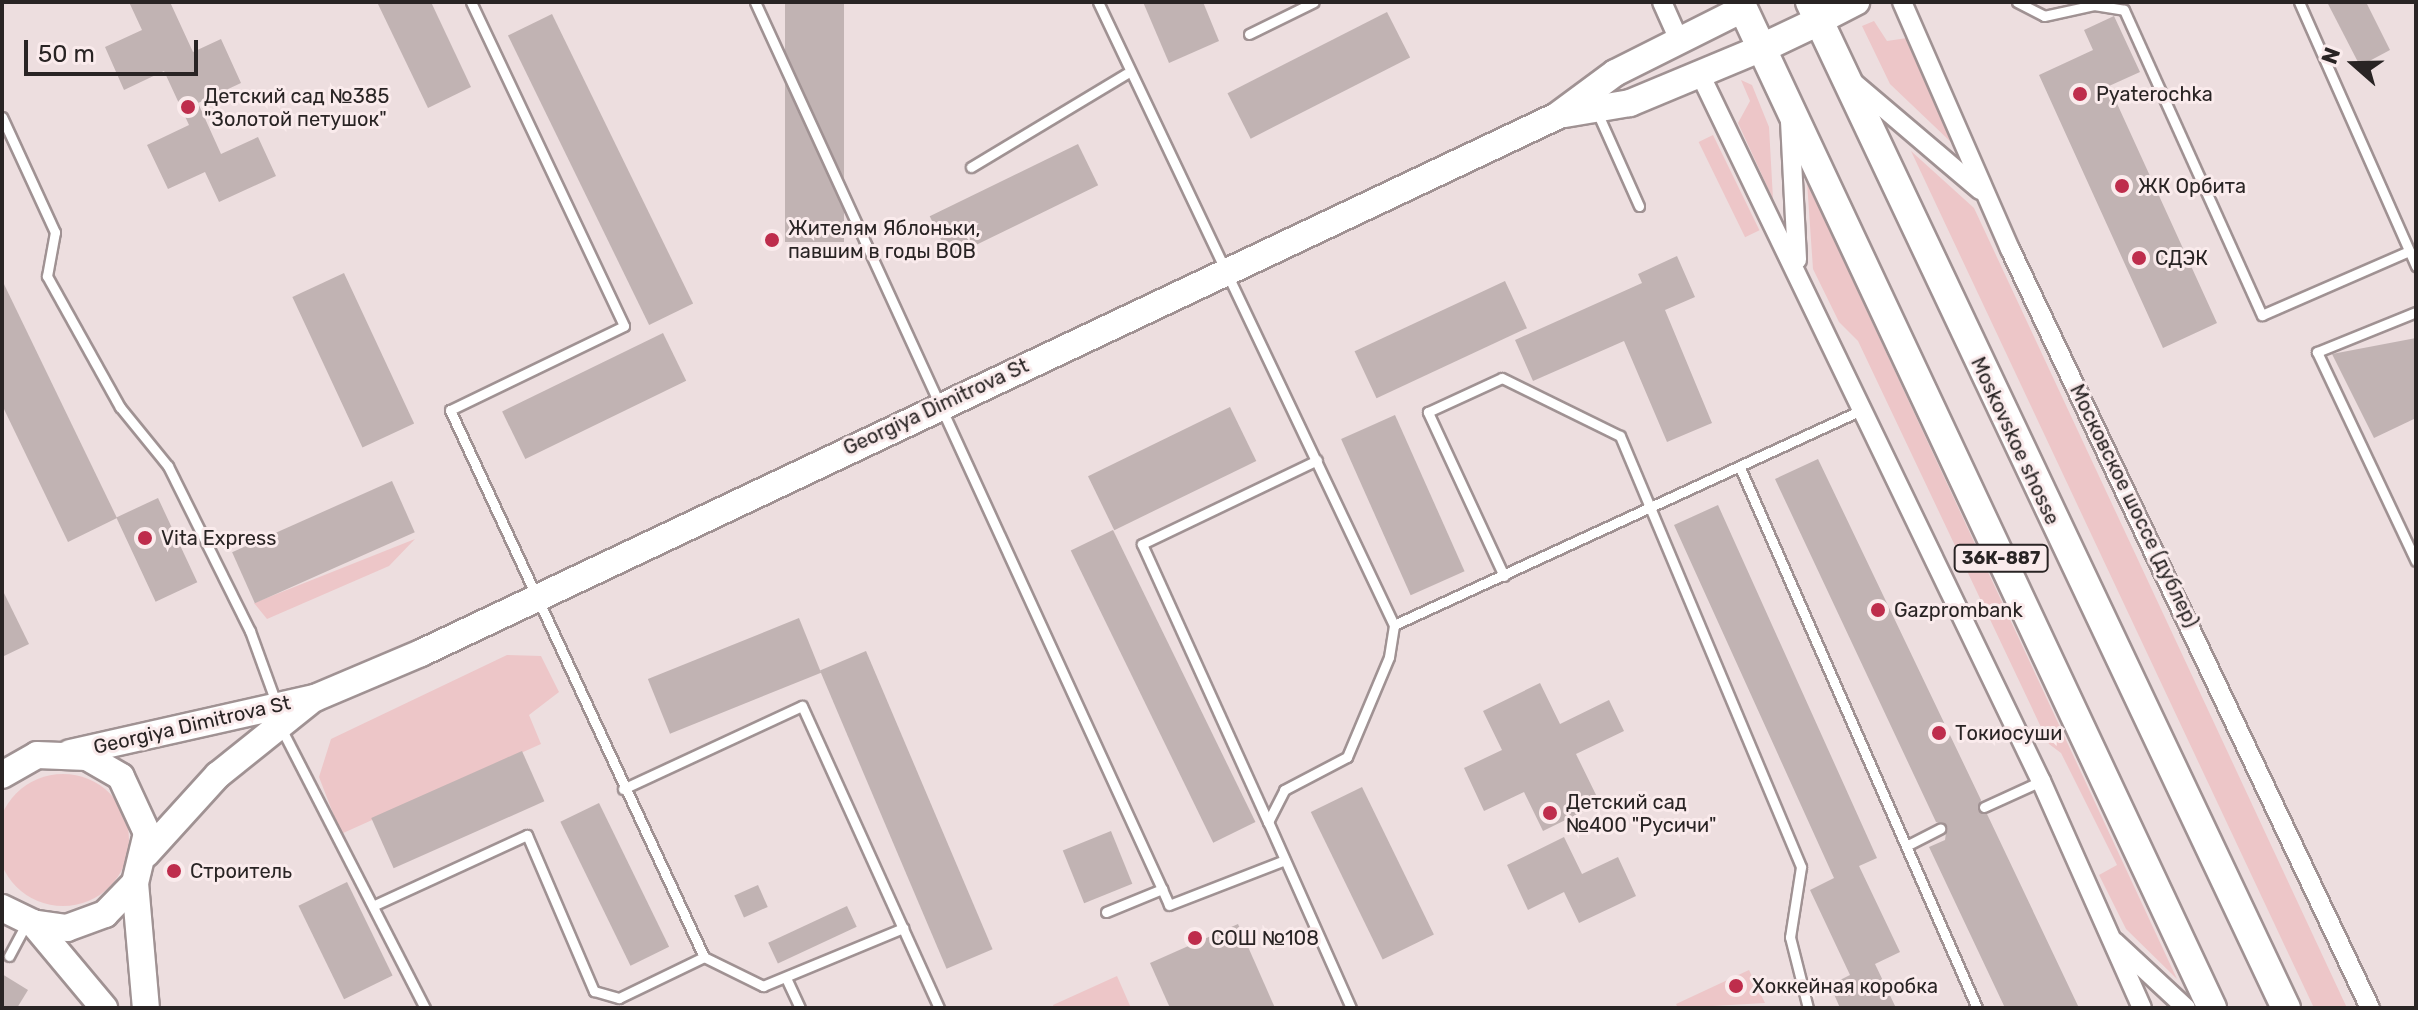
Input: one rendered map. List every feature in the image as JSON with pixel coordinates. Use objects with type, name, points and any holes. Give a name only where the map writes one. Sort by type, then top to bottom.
[{"type":"main road","name":"Georgiya Dimitrova St","points":[[1557,116],[1596,109],[1700,74],[1760,49],[1814,11],[1856,2]]},
{"type":"main road","name":"Georgiya Dimitrova St","points":[[70,753],[278,715],[1557,116],[1615,73],[1746,4]]},
{"type":"main road","name":"36К-887","points":[[1746,4],[1760,49],[2212,1008]]},
{"type":"main road","name":"Moskovskoe shosse","points":[[1814,11],[2286,1008]]},
{"type":"main road","name":"Georgiya Dimitrova St","points":[[146,854],[278,715]]},
{"type":"main road","points":[[2,760],[70,753],[112,769],[130,788],[144,818],[146,854],[135,883],[146,1008]]},
{"type":"main road","points":[[2,775],[37,755]]},
{"type":"main road","points":[[2,908],[30,922],[67,928],[91,920],[135,883]]},
{"type":"main road","points":[[30,922],[104,1008]]},
{"type":"street","points":[[1662,2],[1679,40]]},
{"type":"street","name":"Московское шоссе (дублер)","points":[[1902,2],[1985,194],[2370,1008]]},
{"type":"street","points":[[1700,74],[1797,266],[1859,411],[2041,781],[2142,1008]]},
{"type":"street","points":[[1844,75],[1985,194]]},
{"type":"street","points":[[1789,107],[1797,266]]},
{"type":"street","points":[[2107,934],[2186,1008]]},
{"type":"lane","points":[[471,2],[624,326],[450,410],[532,598],[704,957],[763,986],[903,928]]},
{"type":"lane","points":[[755,2],[940,405],[988,496],[1169,905],[1285,860]]},
{"type":"lane","points":[[1098,2],[1126,74],[1226,271],[1394,625],[1389,657],[1347,757],[1284,790],[1268,822]]},
{"type":"lane","points":[[1249,34],[1314,2]]},
{"type":"lane","points":[[2017,2],[2044,16],[2094,5],[2124,10],[2262,315],[2409,251]]},
{"type":"lane","points":[[2299,2],[2416,266]]},
{"type":"lane","points":[[971,167],[1126,74]]},
{"type":"lane","points":[[1596,109],[1639,206]]},
{"type":"lane","points":[[2,117],[55,232],[47,276],[120,407],[168,466],[250,631],[278,715],[377,904],[425,1008]]},
{"type":"lane","points":[[2416,312],[2317,352],[2416,561]]},
{"type":"lane","points":[[1504,576],[1428,412],[1502,378],[1620,436],[1801,867],[1790,937],[1808,1008]]},
{"type":"lane","points":[[1394,625],[1652,511],[1859,411]]},
{"type":"lane","points":[[1317,460],[1142,544],[1351,1008]]},
{"type":"lane","points":[[1741,470],[1910,844],[1977,1008]]},
{"type":"lane","points":[[623,789],[802,706],[939,1008]]},
{"type":"lane","points":[[1984,807],[2041,781]]},
{"type":"lane","points":[[1910,844],[1940,829]]},
{"type":"lane","points":[[377,904],[527,835],[594,991],[619,998],[704,957]]},
{"type":"lane","points":[[1106,912],[1162,889]]},
{"type":"lane","points":[[9,956],[30,922]]},
{"type":"lane","points":[[786,978],[800,1008]]},
{"type":"shaded area","points":[[1874,21],[1887,41],[1907,38],[1954,145],[1890,84],[1862,26]]},
{"type":"shaded area","points":[[1741,80],[1752,85],[1769,127],[1773,199],[1738,123],[1750,101]]},
{"type":"shaded area","points":[[1713,135],[1759,230],[1745,237],[1699,142]]},
{"type":"shaded area","points":[[1911,151],[1974,208],[2347,1008],[2314,1008]]},
{"type":"shaded area","points":[[1807,182],[2177,979],[2126,929],[2099,875],[2117,865],[2061,753],[2049,744],[1858,341],[1839,322],[1813,269]]},
{"type":"shaded area","points":[[415,539],[389,566],[267,619],[254,603]]},
{"type":"shaded area","points":[[507,655],[541,656],[559,692],[529,715],[541,744],[341,834],[319,777],[331,739]]},
{"type":"shaded area","points":[[63,774],[88,779],[109,794],[124,815],[129,840],[124,865],[109,886],[88,901],[63,906],[38,901],[17,886],[2,865],[-3,840],[2,815],[17,794],[38,779]]},
{"type":"shaded area","name":"Хоккейная коробка","points":[[1749,970],[1765,1003],[1678,1008],[1676,1004]]},
{"type":"shaded area","points":[[1117,976],[1131,1008],[1054,1008],[1053,1005]]},
{"type":"building","points":[[129,2],[170,2],[193,52],[221,39],[241,83],[198,103],[221,154],[258,137],[276,176],[219,202],[205,172],[168,189],[147,145],[189,125],[164,71],[124,90],[105,47],[142,30]]},
{"type":"building","points":[[377,2],[431,2],[471,87],[428,108]]},
{"type":"building","points":[[785,2],[844,2],[844,242],[785,242]]},
{"type":"building","points":[[1143,2],[1203,2],[1219,41],[1169,63]]},
{"type":"building","points":[[2327,2],[2366,2],[2390,50],[2360,66]]},
{"type":"building","points":[[1387,12],[1410,57],[1251,139],[1228,93]]},
{"type":"building","points":[[552,14],[693,303],[649,325],[508,35]]},
{"type":"building","name":"ЖК Орбита","points":[[2114,16],[2140,72],[2109,86],[2217,323],[2163,348],[2039,75],[2093,50],[2084,30]]},
{"type":"building","points":[[1078,144],[1098,185],[950,258],[930,216]]},
{"type":"building","points":[[1677,256],[1695,297],[1665,310],[1712,423],[1667,442],[1624,341],[1533,381],[1515,340],[1642,283],[1638,274]]},
{"type":"building","points":[[344,273],[414,423],[362,448],[292,297]]},
{"type":"building","points":[[2,280],[117,518],[68,542],[2,405]]},
{"type":"building","points":[[1505,281],[1527,328],[1377,398],[1355,351]]},
{"type":"building","points":[[663,333],[686,381],[525,459],[502,411]]},
{"type":"building","points":[[2416,338],[2416,418],[2374,438],[2332,354]]},
{"type":"building","points":[[1230,407],[1256,461],[1114,530],[1088,476]]},
{"type":"building","points":[[1395,415],[1465,571],[1411,595],[1341,439]]},
{"type":"building","points":[[1818,459],[1981,800],[1978,811],[1987,814],[2079,1008],[2005,1008],[1929,847],[1945,840],[1947,826],[1936,822],[1775,479]]},
{"type":"building","points":[[392,481],[415,532],[255,603],[232,552]]},
{"type":"building","points":[[158,498],[197,582],[156,602],[116,517]]},
{"type":"building","points":[[1718,505],[1877,858],[1859,866],[1900,952],[1875,964],[1896,1008],[1840,1008],[1830,985],[1850,975],[1810,890],[1834,878],[1674,525]]},
{"type":"building","points":[[1113,530],[1255,822],[1213,843],[1071,551]]},
{"type":"building","points":[[2,589],[29,644],[2,657]]},
{"type":"building","points":[[799,618],[821,673],[670,734],[648,679]]},
{"type":"building","points":[[866,651],[993,949],[947,969],[820,671]]},
{"type":"building","points":[[1540,683],[1560,724],[1609,700],[1624,731],[1576,754],[1600,803],[1543,831],[1524,792],[1484,811],[1464,768],[1502,750],[1483,711]]},
{"type":"building","points":[[522,751],[544,801],[394,868],[371,818]]},
{"type":"building","points":[[1362,787],[1434,934],[1383,959],[1311,812]]},
{"type":"building","points":[[599,803],[669,947],[630,966],[560,822]]},
{"type":"building","points":[[1111,831],[1132,884],[1084,903],[1063,850]]},
{"type":"building","points":[[1564,837],[1582,874],[1618,857],[1636,896],[1579,923],[1564,892],[1528,910],[1507,865]]},
{"type":"building","points":[[347,882],[393,975],[344,999],[298,906]]},
{"type":"building","points":[[758,885],[768,907],[744,918],[734,896]]},
{"type":"building","points":[[847,906],[857,927],[778,964],[768,943]]},
{"type":"building","points":[[1238,924],[1275,1008],[1170,1008],[1150,963]]},
{"type":"building","points":[[2,974],[28,990],[17,1008],[2,1008]]},
{"type":"place","name":"Pyaterochka","points":[[2080,94]]},
{"type":"place","name":"Детский сад №385 \"Золотой петушок\"","points":[[188,107]]},
{"type":"place","name":"ЖК Орбита","points":[[2122,186]]},
{"type":"place","name":"Жителям Яблоньки, павшим в годы ВОВ","points":[[772,240]]},
{"type":"place","name":"СДЭК","points":[[2139,258]]},
{"type":"place","name":"Vita Express","points":[[145,538]]},
{"type":"place","name":"Gazprombank","points":[[1878,610]]},
{"type":"place","name":"Токиосуши","points":[[1939,733]]},
{"type":"place","name":"Детский сад №400 \"Русичи\"","points":[[1550,813]]},
{"type":"place","name":"Строитель","points":[[174,871]]},
{"type":"place","name":"СОШ №108","points":[[1195,938]]},
{"type":"place","name":"Хоккейная коробка","points":[[1736,986]]}]
